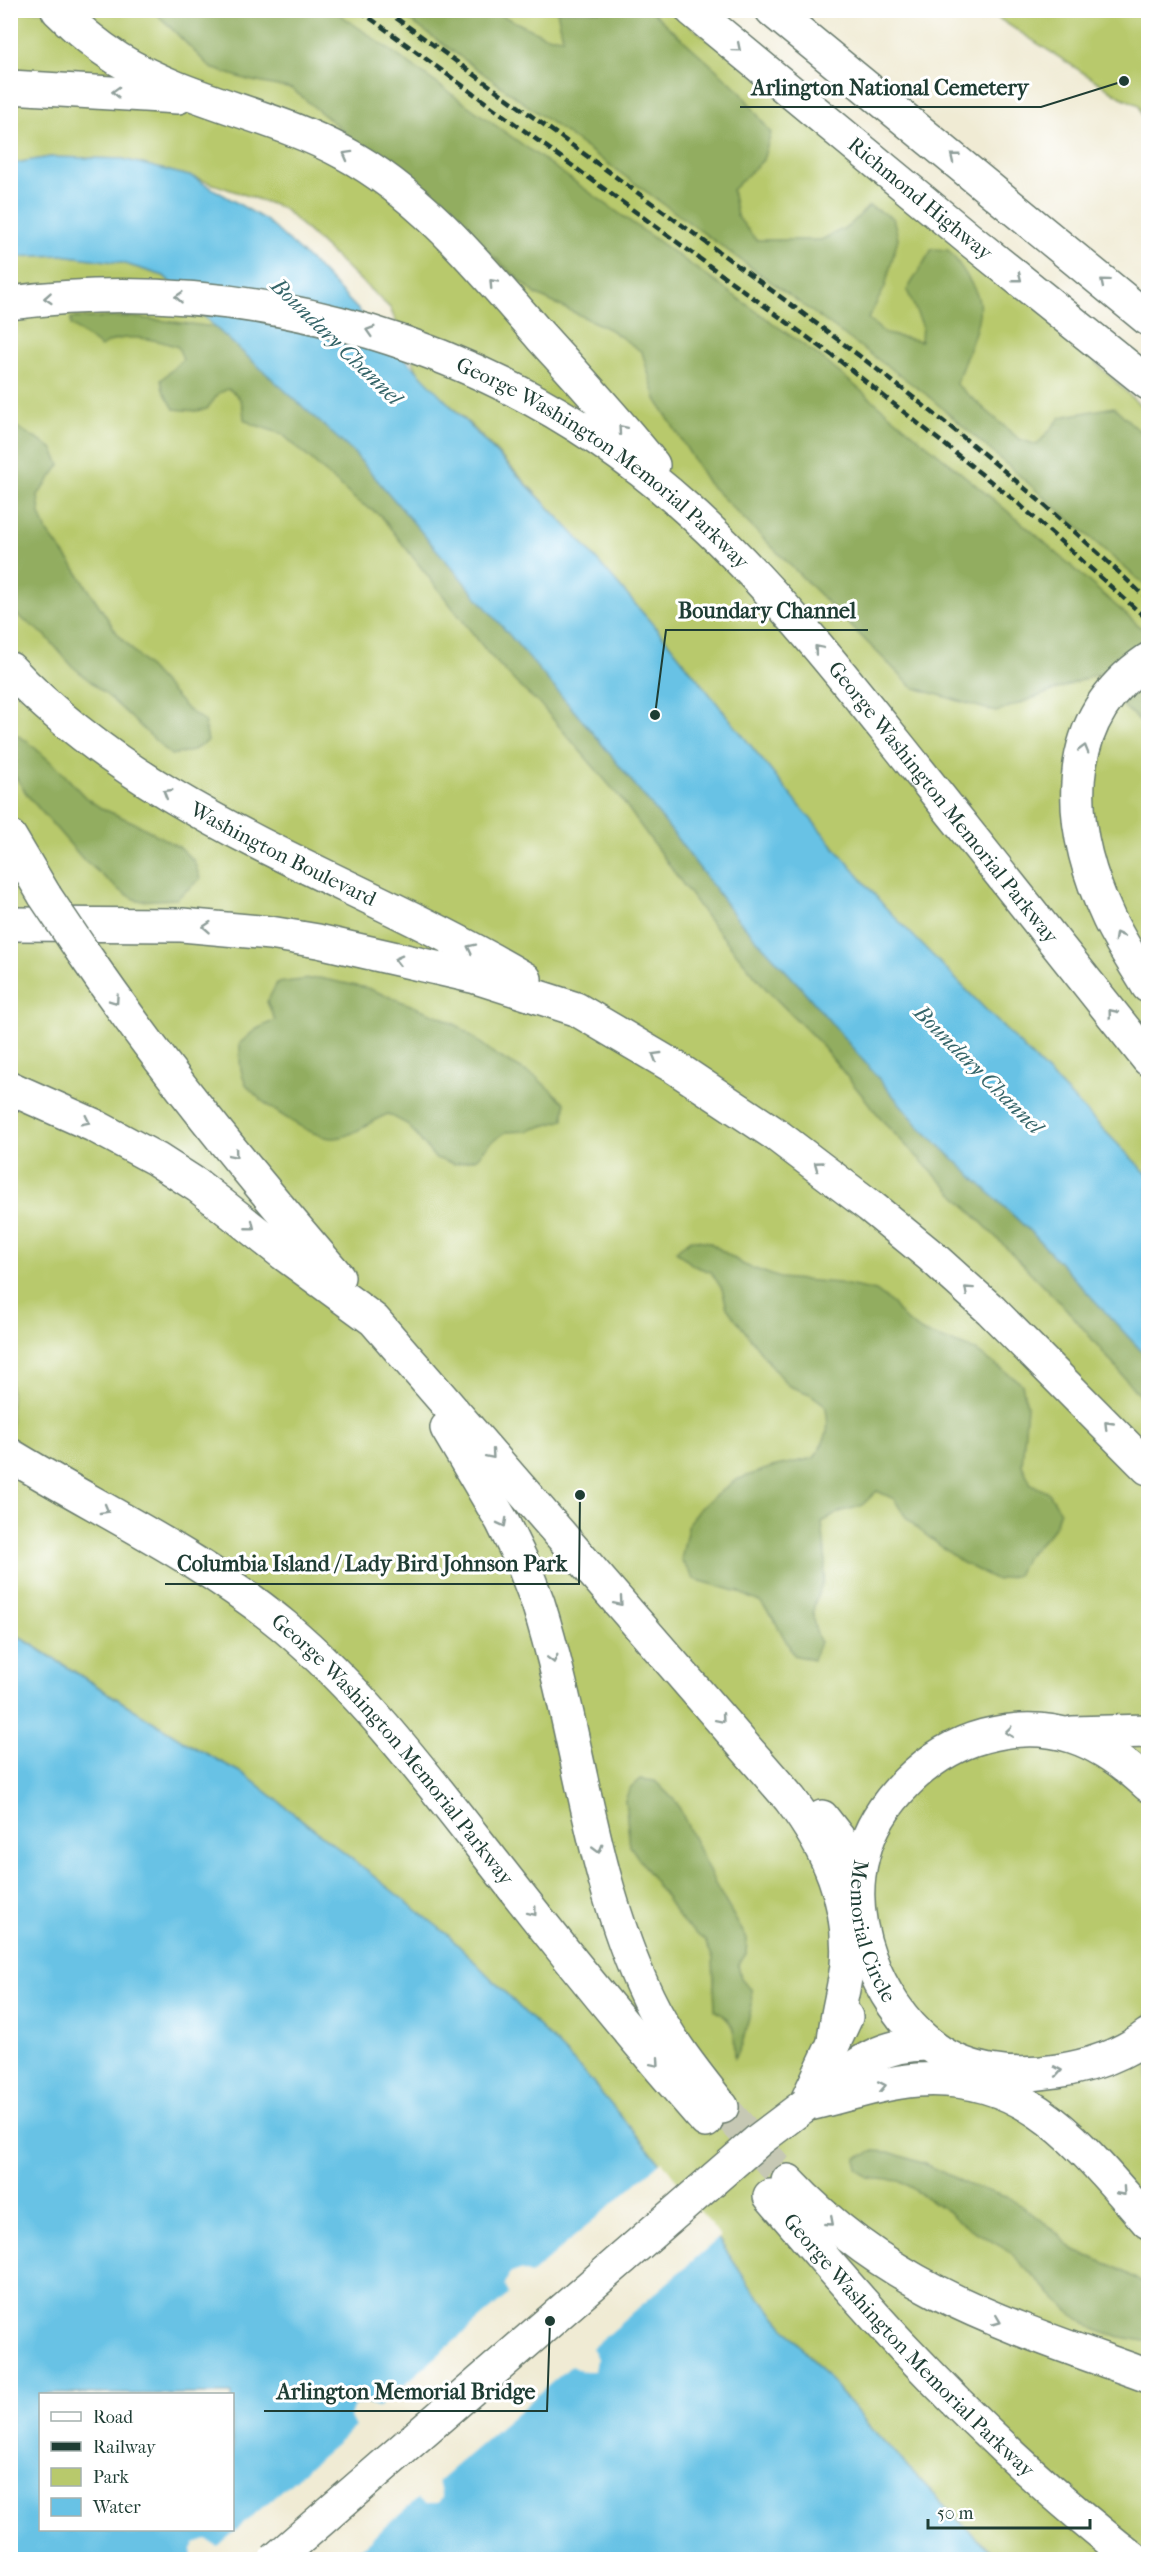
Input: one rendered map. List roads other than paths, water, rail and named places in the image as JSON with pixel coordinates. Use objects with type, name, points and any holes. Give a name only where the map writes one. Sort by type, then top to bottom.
[{"type":"main road","points":[[58,10],[74,26],[118,59],[216,102],[291,127],[368,167],[414,203],[457,245],[529,323],[636,444],[685,507]]},
{"type":"main road","name":"Richmond Highway","points":[[692,10],[969,239],[1149,383]]},
{"type":"main road","points":[[772,10],[1149,319]]},
{"type":"main road","points":[[10,87],[160,95],[216,102]]},
{"type":"main road","name":"George Washington Memorial Parkway","points":[[10,303],[85,296],[173,296],[271,307],[351,325],[426,350],[512,387],[553,411],[614,452],[685,507],[762,585],[843,678],[1149,1059]]},
{"type":"main road","points":[[1092,336],[1149,394]]},
{"type":"main road","points":[[1149,660],[1116,687],[1094,719],[1079,765],[1076,797],[1083,847],[1098,895],[1122,943],[1149,986]]},
{"type":"main road","name":"Washington Boulevard","points":[[10,669],[29,689],[87,738],[170,795],[250,839],[487,956],[576,1009]]},
{"type":"main road","points":[[10,837],[45,896],[82,951],[139,1034],[195,1108],[411,1363],[790,1799],[819,1840],[833,1870],[847,1932],[846,1965],[835,2019],[834,2042]]},
{"type":"main road","points":[[10,924],[182,925],[270,933],[318,941],[476,977],[576,1009],[676,1068],[775,1134],[870,1206],[931,1256],[991,1310],[1149,1468]]},
{"type":"main road","points":[[10,1088],[93,1125],[156,1159],[198,1186],[284,1254],[374,1320]]},
{"type":"main road","name":"George Washington Memorial Parkway","points":[[10,1455],[164,1544],[245,1596],[345,1681],[411,1758],[609,2008],[714,2114],[639,1977],[606,1879],[545,1625],[532,1586],[502,1521],[411,1363]]},
{"type":"main road","name":"Memorial Circle","points":[[1149,1785],[1116,1758],[1067,1733],[1011,1731],[977,1738],[945,1752],[916,1773],[892,1798],[873,1828],[860,1866],[858,1890],[862,1928],[872,1962],[885,1992],[903,2017],[929,2044],[968,2064],[1000,2074],[1031,2074],[1077,2067],[1125,2050],[1149,2035]]},
{"type":"main road","points":[[1067,1733],[1149,1731]]},
{"type":"main road","points":[[769,1775],[814,1807],[860,1866]]},
{"type":"main road","points":[[805,2105],[859,1984],[863,1967],[862,1928]]},
{"type":"main road","points":[[275,2559],[760,2139],[855,2065],[874,2054],[902,2045],[929,2044]]},
{"type":"main road","points":[[1000,2074],[1040,2094],[1069,2115],[1095,2162]]},
{"type":"main road","points":[[805,2105],[869,2088],[916,2080],[956,2080],[978,2084],[1026,2102],[1055,2123],[1095,2162],[1149,2222]]},
{"type":"main road","name":"George Washington Memorial Parkway","points":[[1135,2559],[1058,2495],[976,2421],[892,2336],[779,2188],[807,2201],[848,2237],[893,2269],[950,2301],[1038,2337],[1149,2376]]},
{"type":"water","points":[[50,157],[123,159],[193,177],[266,220],[317,267],[576,536],[668,642],[783,786],[885,907],[1148,1175],[1148,1358],[1035,1236],[919,1126],[799,985],[736,917],[667,825],[593,733],[355,454],[215,327],[164,276],[122,263],[62,255],[11,257],[10,164]]},
{"type":"water","points":[[10,1631],[185,1742],[245,1775],[447,1934],[581,2069],[655,2157],[719,2240],[749,2285],[871,2428],[965,2527],[999,2559],[11,2559]]},
{"type":"tunnel","points":[[722,2107],[788,2181]]},
{"type":"railway","points":[[359,10],[840,361],[1019,504],[1148,620]]},
{"type":"railway","points":[[385,10],[775,293],[940,418],[1046,507],[1148,600]]},
{"type":"place","name":"Arlington National Cemetery","points":[[1124,81]]},
{"type":"place","name":"Boundary Channel","points":[[655,715]]},
{"type":"place","name":"Columbia Island / Lady Bird Johnson Park","points":[[580,1495]]},
{"type":"place","name":"Arlington Memorial Bridge","points":[[550,2321]]}]
